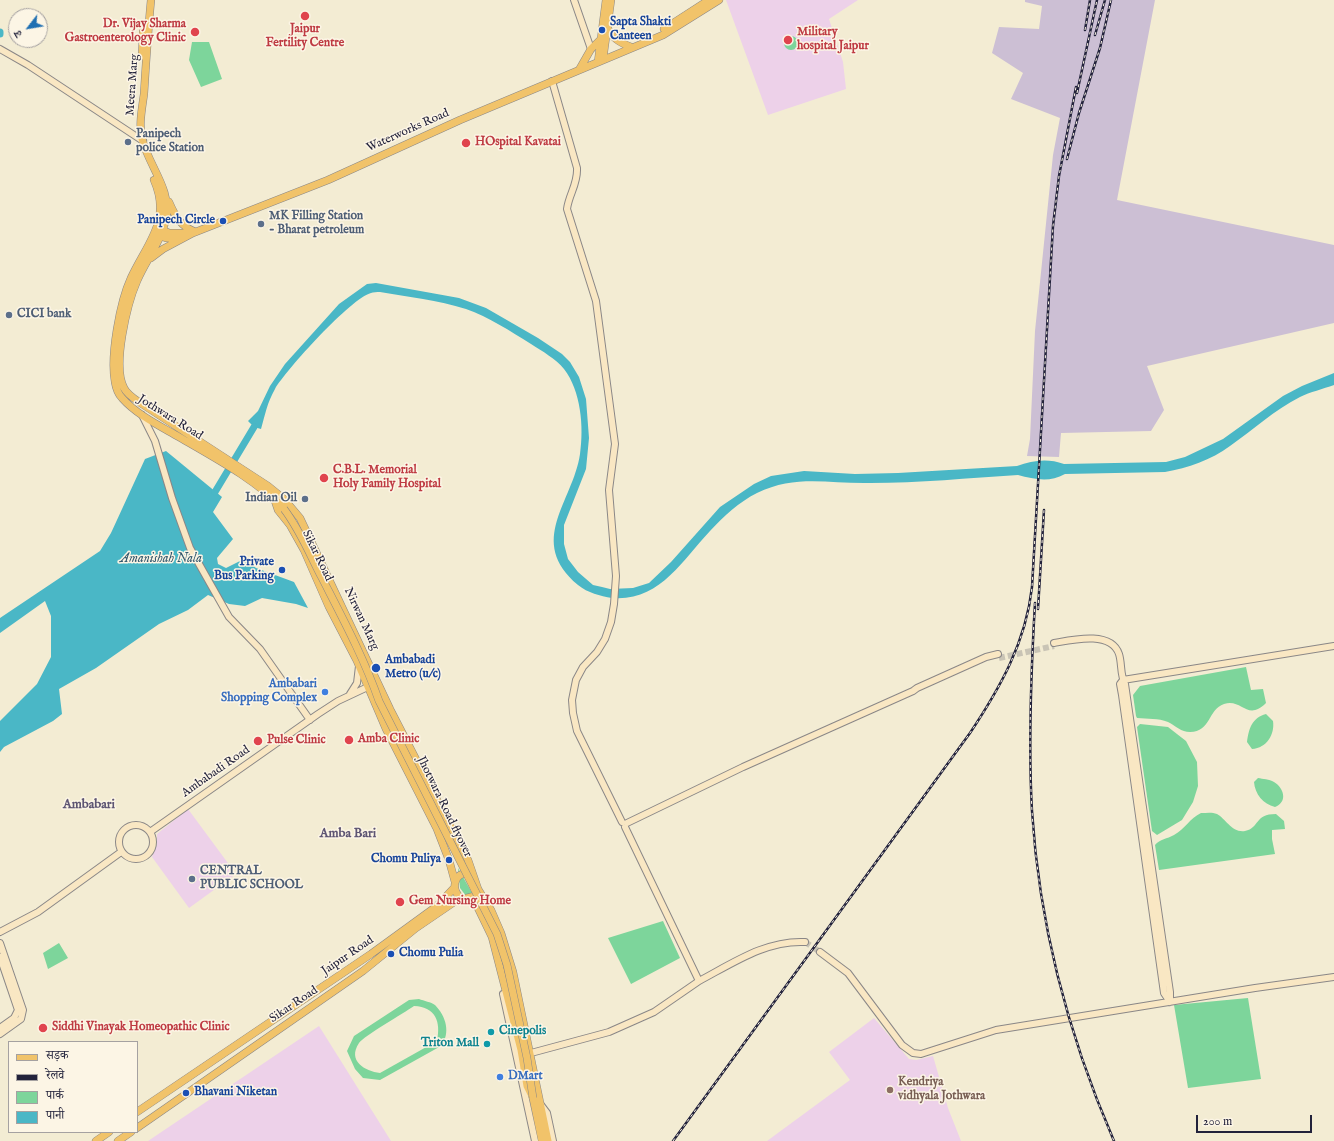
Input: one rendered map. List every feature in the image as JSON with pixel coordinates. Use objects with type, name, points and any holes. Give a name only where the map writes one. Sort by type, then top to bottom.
[{"type":"main road","name":"Meera Marg","points":[[146,0],[140,139],[160,199],[161,214],[159,232]]},
{"type":"main road","name":"Meera Marg","points":[[149,260],[168,210],[166,197],[140,139],[151,0]]},
{"type":"main road","points":[[600,60],[606,0]]},
{"type":"main road","points":[[600,60],[611,0]]},
{"type":"main road","points":[[699,10],[709,0]]},
{"type":"main road","points":[[699,10],[719,0]]},
{"type":"main road","name":"Waterworks Road","points":[[149,260],[163,249],[195,232],[328,180],[460,120],[631,47],[663,35],[699,10]]},
{"type":"main road","points":[[607,27],[615,39],[631,47]]},
{"type":"main road","points":[[579,70],[601,39]]},
{"type":"main road","points":[[166,197],[184,227],[195,232]]},
{"type":"main road","points":[[159,232],[177,234],[195,232]]},
{"type":"main road","points":[[159,232],[181,239]]},
{"type":"main road","name":"Jothwara Road","points":[[159,232],[127,287],[116,332],[114,374],[117,392],[122,399],[142,415],[219,457]]},
{"type":"main road","name":"Jothwara Road","points":[[149,260],[138,280],[128,308],[121,348],[120,374],[124,388],[143,406],[219,457]]},
{"type":"main road","name":"Nirwan Marg","points":[[219,457],[284,499],[300,518],[378,682],[468,860],[473,876],[478,884],[478,888],[491,910],[508,953],[531,1053],[541,1105]]},
{"type":"main road","name":"Sikar Road","points":[[239,470],[275,499],[278,510],[290,525],[304,550],[329,607],[358,663],[386,729],[437,829],[449,860],[455,885]]},
{"type":"main road","name":"Jhotwara Road flyover","points":[[275,499],[284,508],[298,529],[368,669],[382,708],[496,934],[507,965],[527,1058],[533,1098],[542,1141]]},
{"type":"main road","points":[[358,663],[367,657]]},
{"type":"main road","points":[[473,876],[463,874],[458,877],[455,885],[456,893],[460,898],[471,898],[477,893],[478,888]]},
{"type":"main road","name":"Jaipur Road","points":[[138,1111],[371,954],[428,913],[449,894],[455,885]]},
{"type":"main road","name":"Sikar Road","points":[[138,1127],[363,971],[416,928],[460,898]]},
{"type":"main road","name":"Jhotwara Road flyover","points":[[471,898],[478,908],[492,937],[527,1086],[533,1098]]},
{"type":"main road","points":[[541,1105],[548,1141]]},
{"type":"main road","points":[[96,1141],[107,1133]]},
{"type":"main road","points":[[118,1141],[129,1133]]},
{"type":"street","points":[[574,0],[592,50]]},
{"type":"street","points":[[0,49],[28,65],[140,139]]},
{"type":"street","points":[[552,81],[577,168],[578,179],[568,202],[567,209],[596,301],[615,444],[609,490],[609,514],[614,552],[614,604],[611,622],[605,639],[597,652],[583,667],[576,680],[572,700],[573,713],[577,730],[699,981]]},
{"type":"street","points":[[142,415],[155,441],[172,498],[190,548],[229,617],[260,649],[310,720]]},
{"type":"street","points":[[1054,645],[1088,640],[1108,646],[1119,654],[1123,680],[1120,684],[1164,993],[1170,1002]]},
{"type":"street","points":[[1123,680],[1334,646]]},
{"type":"street","points":[[624,824],[744,767],[986,657],[998,656]]},
{"type":"street","points":[[349,696],[357,683],[358,663]]},
{"type":"street","name":"Ambabadi Road","points":[[150,832],[310,720],[349,696],[378,682]]},
{"type":"street","points":[[136,824],[142,826],[150,832],[153,847],[146,856],[135,860],[129,858],[121,852],[118,841],[120,834],[126,827],[136,824]]},
{"type":"street","points":[[0,932],[38,912],[121,852]]},
{"type":"street","points":[[531,1053],[609,1032],[654,1012],[699,981],[766,946],[790,941],[805,942]]},
{"type":"street","points":[[0,943],[23,1010],[21,1019],[0,1034]]},
{"type":"street","points":[[820,952],[848,973],[893,1035],[906,1049],[912,1053],[929,1052],[982,1033],[996,1030],[1255,988],[1334,977]]},
{"type":"street","points":[[0,957],[18,1010],[14,1018],[0,1028]]},
{"type":"street","points":[[499,966],[498,972],[535,1141]]},
{"type":"street","points":[[541,1105],[547,1113],[553,1141]]},
{"type":"shaded area","points":[[726,0],[858,0],[829,19],[843,62],[846,89],[768,115]]},
{"type":"shaded area","points":[[1025,0],[1155,0],[1117,200],[1334,245],[1334,323],[1147,366],[1164,410],[1151,431],[1061,433],[1059,457],[1027,456],[1030,439],[1035,331],[1053,155],[1060,118],[1011,99],[1023,73],[992,53],[999,27],[1039,29],[1042,6],[1025,2]]},
{"type":"shaded area","points":[[188,809],[236,874],[189,908],[152,857],[157,844],[157,834]]},
{"type":"shaded area","name":"Kendriya vidhyala Jothwara","points":[[874,1018],[909,1059],[916,1060],[933,1056],[948,1108],[961,1141],[767,1141],[850,1080],[829,1052]]},
{"type":"shaded area","points":[[319,1026],[391,1141],[148,1141]]},
{"type":"green space","points":[[791,36],[796,38],[798,43],[796,48],[791,50],[786,48],[784,43],[786,38]]},
{"type":"green space","points":[[192,42],[209,42],[222,79],[201,87],[189,60]]},
{"type":"green space","points":[[1246,667],[1251,690],[1263,689],[1266,703],[1259,708],[1249,710],[1235,704],[1224,704],[1215,710],[1202,728],[1197,731],[1190,732],[1181,730],[1168,722],[1157,719],[1137,718],[1136,716],[1133,695],[1140,686]]},
{"type":"green space","points":[[1266,714],[1273,721],[1273,731],[1266,743],[1252,749],[1247,742],[1250,728],[1257,718]]},
{"type":"green space","points":[[1140,724],[1168,727],[1186,741],[1197,762],[1198,786],[1193,802],[1182,820],[1157,835],[1152,831],[1137,727]]},
{"type":"green space","points":[[1258,778],[1272,781],[1280,788],[1283,798],[1279,805],[1275,807],[1271,806],[1260,798],[1256,791],[1254,782]]},
{"type":"green space","points":[[1201,813],[1217,814],[1233,828],[1240,831],[1250,829],[1264,816],[1276,814],[1284,821],[1285,829],[1272,830],[1275,854],[1159,870],[1155,845],[1159,841],[1178,833]]},
{"type":"green space","points":[[458,868],[472,893],[470,896],[466,896],[460,888]]},
{"type":"green space","points":[[663,921],[680,958],[631,984],[608,938]]},
{"type":"green space","points":[[59,943],[68,958],[48,969],[43,953]]},
{"type":"green space","points":[[1248,998],[1261,1079],[1188,1088],[1174,1005]]},
{"type":"green space","points":[[419,999],[432,1003],[439,1009],[446,1025],[446,1036],[444,1041],[441,1046],[380,1080],[363,1078],[355,1069],[347,1051],[354,1036],[409,1000]],"holes":[[[414,1006],[427,1009],[435,1017],[438,1028],[437,1041],[380,1073],[369,1070],[359,1064],[355,1055],[356,1049],[362,1040]]]},
{"type":"water","points":[[376,283],[459,298],[486,308],[538,338],[562,354],[570,362],[579,377],[586,399],[589,438],[586,469],[564,525],[564,544],[568,559],[578,572],[593,585],[610,589],[633,588],[649,583],[671,562],[720,507],[754,484],[771,476],[804,471],[855,474],[898,473],[1017,466],[1040,460],[1064,464],[1166,462],[1185,457],[1223,439],[1283,396],[1302,386],[1334,373],[1334,385],[1290,402],[1223,451],[1191,466],[1165,472],[1065,474],[1053,479],[1036,479],[1018,475],[888,483],[813,481],[771,487],[750,497],[732,510],[710,531],[668,577],[656,586],[629,598],[612,598],[594,594],[578,585],[563,569],[555,553],[554,537],[557,521],[576,472],[580,454],[582,432],[578,398],[570,378],[561,365],[549,355],[483,316],[466,309],[434,301],[380,292],[371,293],[349,307],[305,352],[281,380],[272,394],[266,409],[261,429],[254,427],[248,421],[258,411],[270,386],[285,364],[339,304],[367,284]]},
{"type":"water","name":"Amanishah Nala","points":[[166,451],[222,497],[213,512],[233,539],[217,558],[218,564],[226,568],[244,559],[256,568],[294,582],[308,608],[296,604],[262,598],[245,606],[229,604],[208,595],[188,610],[159,624],[96,668],[59,689],[62,714],[53,721],[4,747],[0,752],[0,721],[37,684],[51,657],[51,616],[45,601],[0,633],[0,618],[100,551],[111,533],[145,459]]},
{"type":"waterway","points":[[215,492],[254,427]]},
{"type":"tunnel","points":[[999,658],[1054,646]]},
{"type":"tunnel","points":[[805,942],[820,952]]},
{"type":"railway","points":[[1085,30],[1090,0]]},
{"type":"railway","points":[[1077,93],[1097,0]]},
{"type":"railway","points":[[1095,35],[1105,0]]},
{"type":"railway","points":[[1067,159],[1079,113],[1100,48],[1111,0]]},
{"type":"railway","points":[[673,1141],[970,733],[992,699],[1018,646],[1029,607],[1032,587],[1053,226],[1059,176],[1076,87]]},
{"type":"railway","points":[[1038,609],[1044,510]]},
{"type":"railway","points":[[1035,603],[1031,681],[1030,759],[1032,811],[1041,896],[1049,938],[1070,1021],[1098,1102],[1114,1141]]},
{"type":"place","name":"Jaipur Fertility Centre","points":[[305,16]]},
{"type":"place","name":"Sapta Shakti Canteen","points":[[602,30]]},
{"type":"place","name":"Dr. Vijay Sharma Gastroenterology Clinic","points":[[195,32]]},
{"type":"place","name":"Military hospital Jaipur","points":[[788,40]]},
{"type":"place","name":"Panipech police Station","points":[[128,142]]},
{"type":"place","name":"HOspital Kavatai","points":[[466,143]]},
{"type":"place","name":"Panipech Circle","points":[[223,221]]},
{"type":"place","name":"MK Filling Station - Bharat petroleum","points":[[261,224]]},
{"type":"place","name":"CICI bank","points":[[9,315]]},
{"type":"place","name":"C.B.L. Memorial Holy Family Hospital","points":[[324,478]]},
{"type":"place","name":"Indian Oil","points":[[305,499]]},
{"type":"place","name":"Private Bus Parking","points":[[282,570]]},
{"type":"place","name":"Ambabadi Metro (u/c)","points":[[376,668]]},
{"type":"place","name":"Ambabari Shopping Complex","points":[[325,692]]},
{"type":"place","name":"Amba Clinic","points":[[349,740]]},
{"type":"place","name":"Pulse Clinic","points":[[258,741]]},
{"type":"place","name":"Chomu Puliya","points":[[449,860]]},
{"type":"place","name":"CENTRAL PUBLIC SCHOOL","points":[[192,879]]},
{"type":"place","name":"Gem Nursing Home","points":[[400,902]]},
{"type":"place","name":"Chomu Pulia","points":[[391,954]]},
{"type":"place","name":"Siddhi Vinayak Homeopathic Clinic","points":[[43,1028]]},
{"type":"place","name":"Cinepolis","points":[[491,1032]]},
{"type":"place","name":"Triton Mall","points":[[487,1044]]},
{"type":"place","name":"DMart","points":[[500,1077]]},
{"type":"place","name":"Kendriya vidhyala Jothwara","points":[[890,1090]]},
{"type":"place","name":"Bhavani Niketan","points":[[186,1093]]},
{"type":"district","name":"Ambabari","points":[[89,805]]},
{"type":"district","name":"Amba Bari","points":[[348,834]]}]
